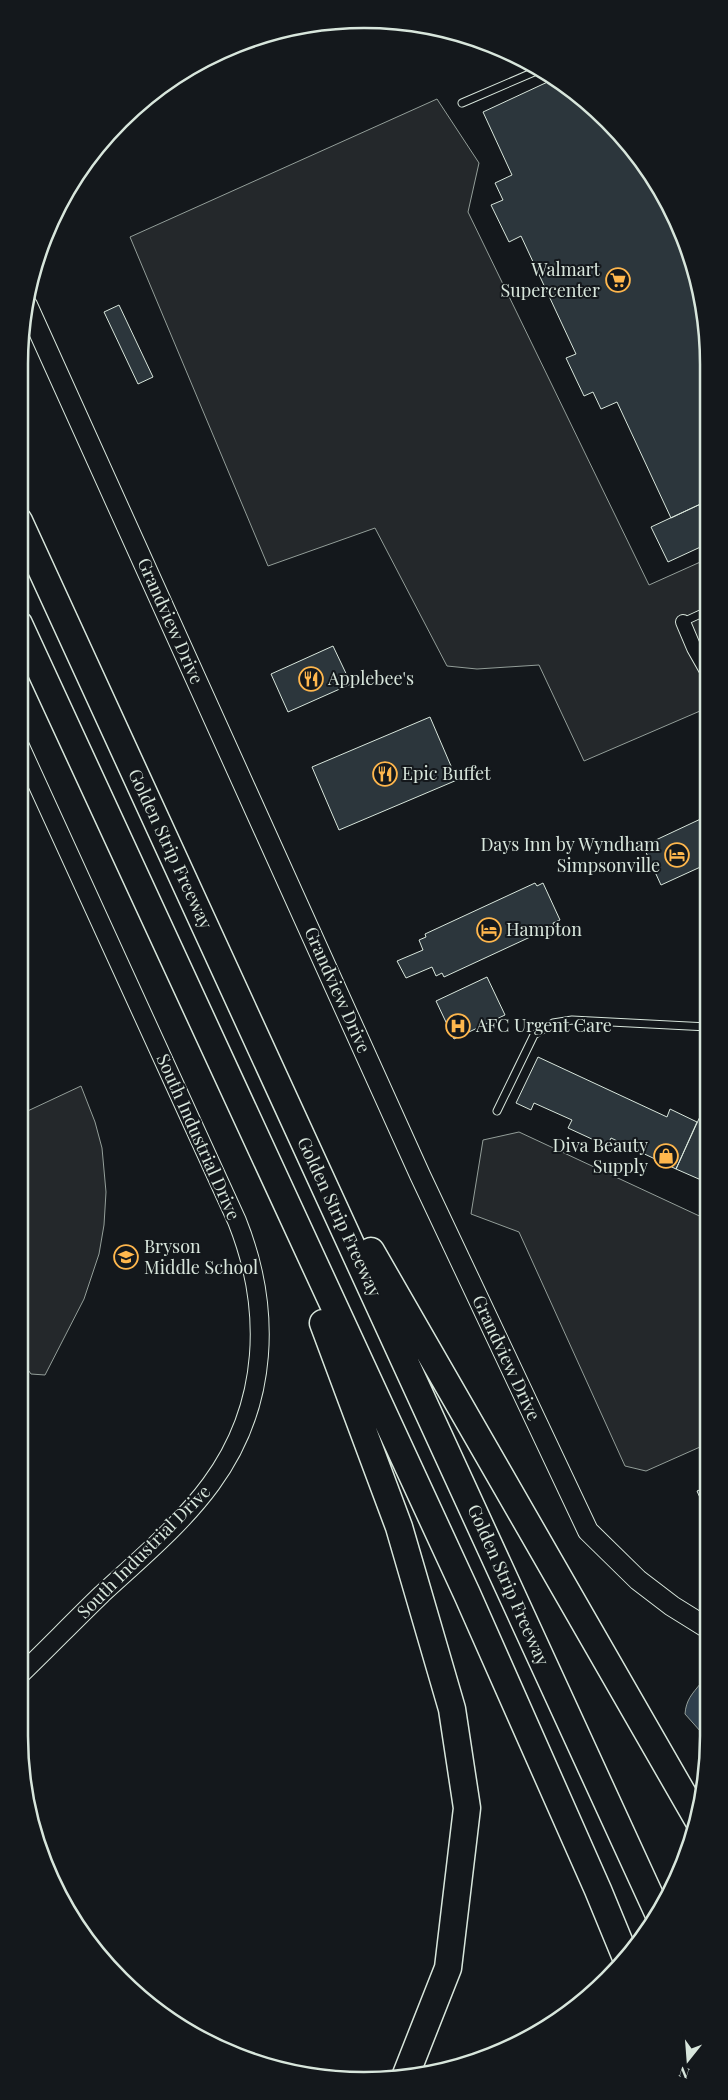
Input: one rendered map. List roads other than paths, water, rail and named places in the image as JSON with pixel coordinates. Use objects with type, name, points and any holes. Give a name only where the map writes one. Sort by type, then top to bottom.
[{"type":"highway","name":"Golden Strip Freeway","points":[[28,541],[654,1905]]},
{"type":"highway","points":[[28,644],[467,1594],[623,1951]]},
{"type":"highway","points":[[290,1110],[692,1810]]},
{"type":"highway","points":[[249,1123],[399,1527],[452,1709],[467,1808],[448,1968],[408,2070]]},
{"type":"main road","name":"Grandview Drive","points":[[31,316],[420,1175],[588,1531],[638,1580],[672,1606],[700,1623]]},
{"type":"street","points":[[683,622],[700,659]]},
{"type":"street","name":"South Industrial Drive","points":[[28,764],[237,1221],[246,1244],[255,1278],[259,1307],[260,1340],[259,1360],[251,1403],[237,1440],[211,1484],[165,1534],[28,1667]]},
{"type":"lane","points":[[462,103],[532,73]]},
{"type":"lane","points":[[683,622],[700,614]]},
{"type":"lane","points":[[497,1111],[534,1035],[553,1023],[572,1020],[700,1027]]},
{"type":"water","points":[[700,1684],[700,1731],[685,1714],[692,1694]]},
{"type":"place","name":"Walmart Supercenter","points":[[618,280]]},
{"type":"place","name":"Applebee's","points":[[311,679]]},
{"type":"place","name":"Epic Buffet","points":[[385,774]]},
{"type":"place","name":"Days Inn by Wyndham Simpsonville","points":[[677,855]]},
{"type":"place","name":"Hampton","points":[[489,930]]},
{"type":"place","name":"AFC Urgent Care","points":[[458,1026]]},
{"type":"place","name":"Diva Beauty Supply","points":[[666,1156]]},
{"type":"place","name":"Bryson Middle School","points":[[126,1257]]}]
